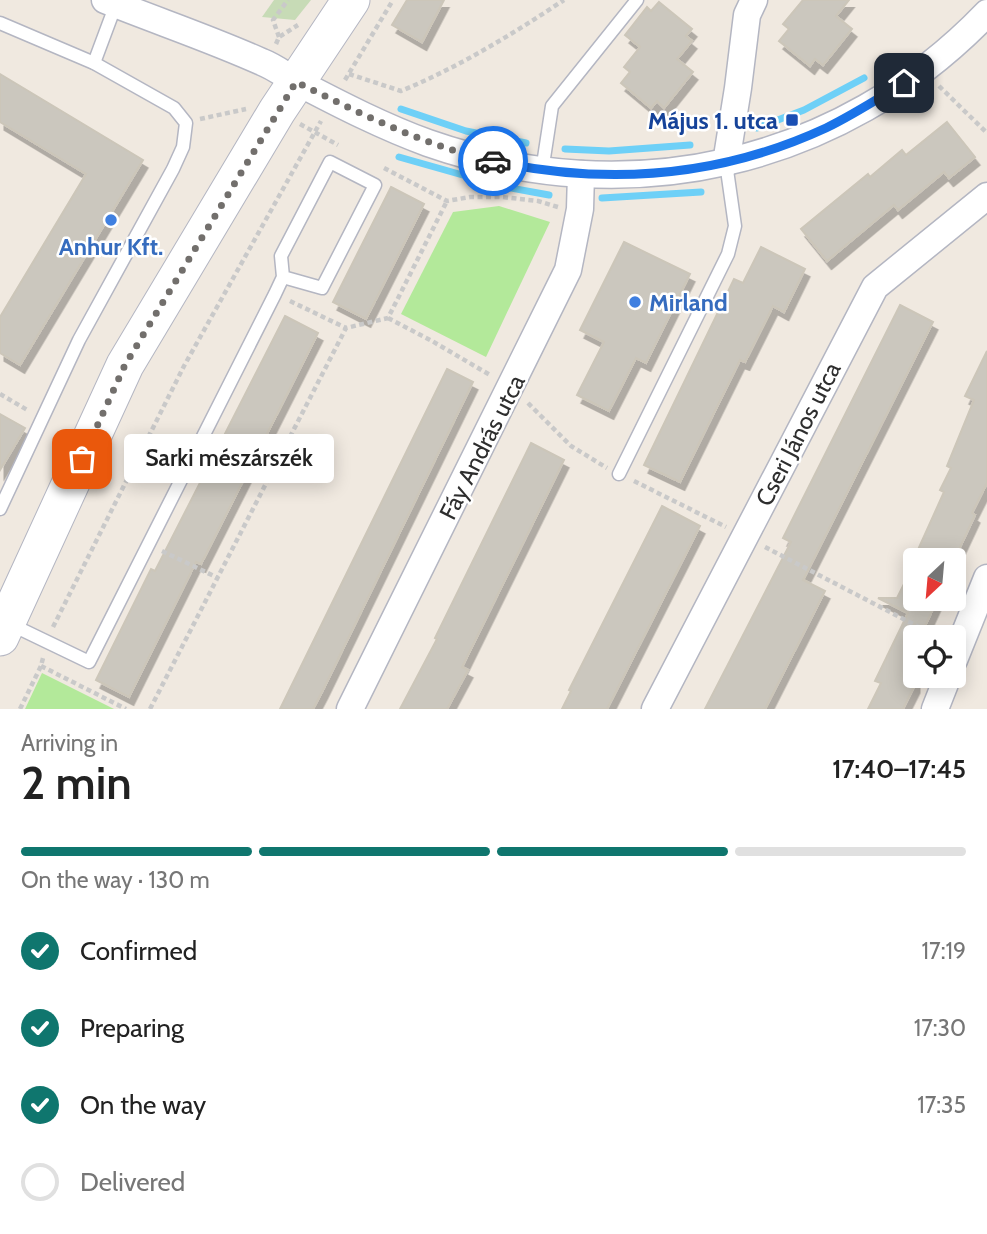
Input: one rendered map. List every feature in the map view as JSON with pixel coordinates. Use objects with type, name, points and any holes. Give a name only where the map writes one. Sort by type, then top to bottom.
[{"type":"street","points":[[3,630],[125,365],[296,82],[351,0]]},
{"type":"street","points":[[726,163],[747,15],[754,0]]},
{"type":"street","points":[[113,2],[265,62],[296,82],[428,143],[542,171],[581,174],[664,173],[726,163],[825,128],[924,71],[987,13]]},
{"type":"street","name":"Fáy András utca","points":[[350,709],[512,388],[568,270],[580,209],[581,174]]},
{"type":"street","name":"Cseri János utca","points":[[655,709],[875,286],[987,196]]},
{"type":"street","points":[[966,630],[987,578]]},
{"type":"street","points":[[935,709],[943,688]]},
{"type":"lane","points":[[542,171],[552,106],[637,0]]},
{"type":"lane","points":[[94,63],[113,2]]},
{"type":"lane","points":[[0,23],[94,63],[174,108],[186,123],[183,147],[173,169],[79,340],[0,509]]},
{"type":"lane","points":[[3,630],[46,641],[89,662],[275,294],[283,277],[281,256],[330,162],[375,185],[322,288],[283,277]]},
{"type":"lane","points":[[619,474],[728,254],[735,226],[726,163]]},
{"type":"path","points":[[279,37],[274,20],[288,0]]},
{"type":"path","points":[[20,709],[41,666],[46,641],[184,366],[333,100],[393,0]]},
{"type":"path","points":[[349,74],[401,91],[451,69],[508,38],[564,0]]},
{"type":"path","points":[[924,71],[987,133]]},
{"type":"path","points":[[186,123],[249,108]]},
{"type":"path","points":[[387,318],[447,201],[470,197],[502,197],[580,209]]},
{"type":"path","points":[[275,294],[346,328],[387,318],[432,341],[523,396],[540,417],[571,446],[596,463],[915,625]]},
{"type":"path","points":[[150,709],[346,328]]},
{"type":"path","points":[[0,394],[41,418]]},
{"type":"path","points":[[149,545],[218,578]]},
{"type":"path","points":[[41,666],[125,709]]},
{"type":"green space","points":[[274,0],[311,0],[295,20],[262,17]]},
{"type":"green space","points":[[499,206],[550,222],[486,357],[401,314],[453,212]]},
{"type":"green space","points":[[42,673],[114,709],[25,709]]},
{"type":"building","points":[[407,0],[444,0],[422,42],[392,25]]},
{"type":"building","points":[[803,0],[849,0],[836,16],[852,29],[823,65],[815,59],[810,66],[779,41],[789,29],[783,24]]},
{"type":"building","points":[[659,2],[692,29],[686,36],[692,41],[677,59],[693,72],[664,108],[657,101],[651,108],[621,83],[630,72],[624,67],[640,47],[625,35],[647,7],[651,11]]},
{"type":"building","points":[[0,74],[143,160],[20,365],[0,353],[0,317],[86,174],[0,122]]},
{"type":"building","points":[[947,122],[975,157],[949,178],[944,172],[898,210],[894,205],[827,261],[801,229],[868,174],[870,177],[902,150],[906,155]]},
{"type":"building","points":[[391,187],[424,204],[366,319],[333,302]]},
{"type":"building","name":"Mirland","points":[[624,242],[690,274],[646,363],[636,358],[609,411],[577,395],[604,342],[580,330]]},
{"type":"building","points":[[761,247],[805,269],[784,312],[773,306],[745,362],[740,360],[680,482],[644,465],[734,279],[743,283]]},
{"type":"building","points":[[900,305],[933,322],[803,580],[825,591],[765,709],[705,709],[791,542],[783,538]]},
{"type":"building","points":[[285,316],[318,333],[201,564],[196,562],[129,697],[96,680],[151,569],[155,571]]},
{"type":"building","points":[[987,351],[987,483],[972,513],[975,515],[960,548],[919,548],[944,492],[940,490],[951,468],[947,466],[974,400],[965,396]]},
{"type":"building","points":[[447,369],[473,382],[323,690],[313,709],[280,709]]},
{"type":"building","points":[[0,414],[25,428],[0,470]]},
{"type":"building","points":[[531,443],[564,460],[462,667],[468,670],[447,709],[400,709],[437,639],[435,638]]},
{"type":"building","points":[[662,506],[700,526],[607,709],[562,709],[571,691],[569,690]]},
{"type":"building","points":[[903,586],[903,610],[878,598],[897,598]]},
{"type":"building","points":[[904,611],[932,611],[926,625],[903,625],[903,688],[914,688],[903,709],[868,709],[881,683],[875,681],[908,613]]},
{"type":"waterway","points":[[757,128],[804,110],[864,78]]},
{"type":"waterway","points":[[401,109],[466,131],[526,143]]},
{"type":"waterway","points":[[565,149],[609,151],[690,145]]},
{"type":"waterway","points":[[399,157],[505,187],[549,195]]},
{"type":"waterway","points":[[602,198],[701,192]]},
{"type":"way so far","points":[[82,459],[125,365],[296,82],[428,143],[493,161]]},
{"type":"place","name":"Május 1. utca","points":[[792,120]]},
{"type":"place","name":"Anhur Kft.","points":[[111,220]]},
{"type":"place","name":"Mirland","points":[[635,302]]},
{"type":"place","name":"Sarki mészárszék","points":[[82,459]]},
{"type":"route","points":[[493,161],[542,171],[581,174],[664,173],[726,163],[770,150],[825,128],[904,83]]}]
